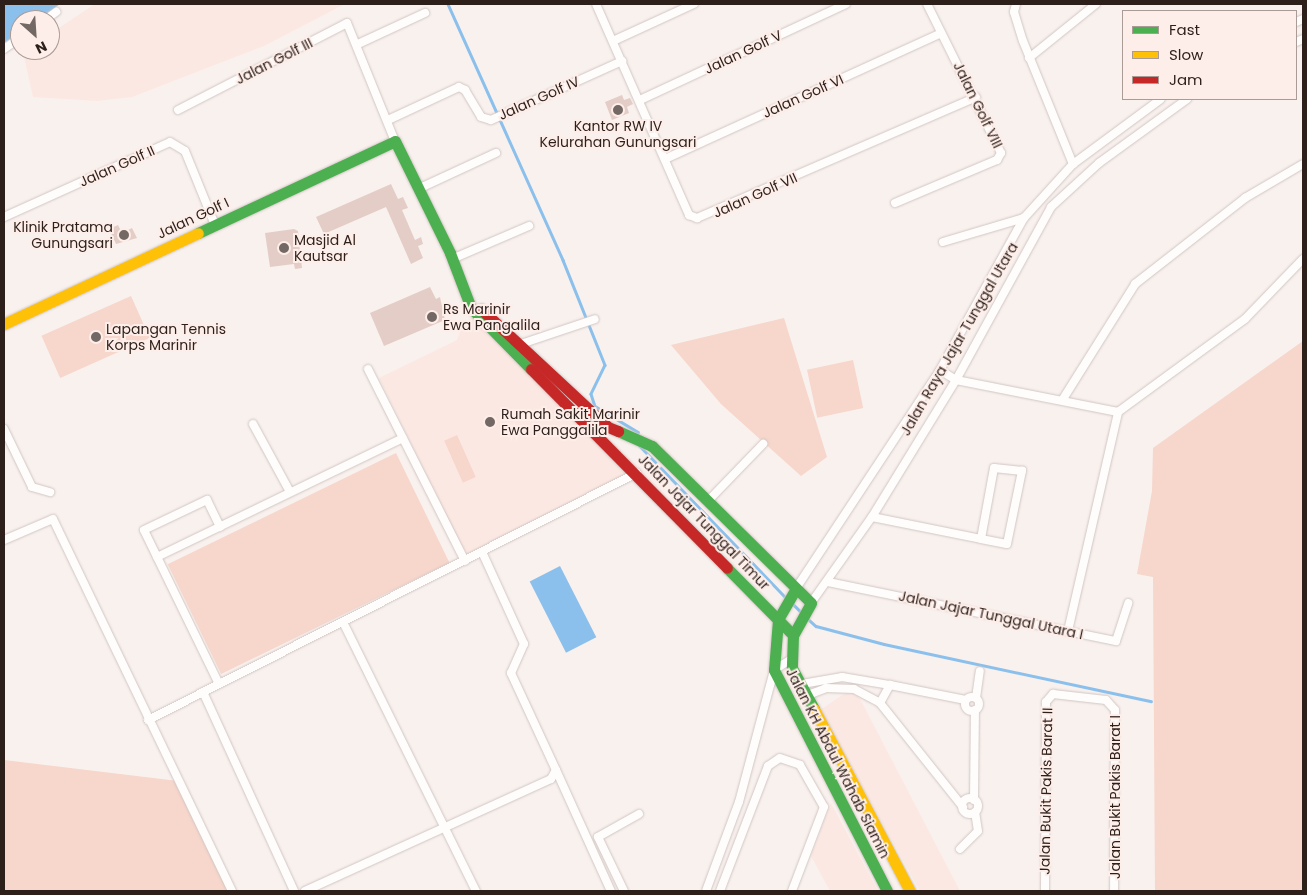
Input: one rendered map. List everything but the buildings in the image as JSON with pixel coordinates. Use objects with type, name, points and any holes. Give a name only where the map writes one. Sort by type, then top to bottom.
[{"type":"main road","name":"Jalan Jajar Tunggal Timur","points":[[395,141],[452,259],[470,301],[471,308],[516,345],[608,427],[642,440],[707,502],[793,592],[810,606]]},
{"type":"main road","name":"Jalan Golf I","points":[[4,324],[395,141]]},
{"type":"main road","name":"Jalan Jajar Tunggal Timur","points":[[516,345],[637,473],[778,619],[794,633]]},
{"type":"main road","name":"Jalan Raya Jajar Tunggal Utara","points":[[778,619],[793,592]]},
{"type":"main road","name":"Jalan Raya Jajar Tunggal Utara","points":[[794,633],[810,606]]},
{"type":"main road","name":"Jalan KH Abdul Wahab Siamin","points":[[778,619],[774,670],[886,890]]},
{"type":"main road","name":"Jalan KH Abdul Wahab Siamin","points":[[794,633],[790,660],[910,891]]},
{"type":"main road","points":[[886,890],[896,887],[903,879]]},
{"type":"street","name":"Jalan Golf VII","points":[[596,4],[614,41],[689,215],[704,218],[976,97]]},
{"type":"street","points":[[614,41],[694,4]]},
{"type":"street","name":"Jalan Golf V","points":[[640,100],[846,4]]},
{"type":"street","name":"Jalan Golf VIII","points":[[895,203],[1000,156],[976,97],[927,4]]},
{"type":"street","points":[[1016,4],[1014,12],[1030,58],[1073,164]]},
{"type":"street","points":[[1030,58],[1096,4]]},
{"type":"street","points":[[358,44],[425,13]]},
{"type":"street","name":"Jalan Golf III","points":[[178,110],[347,22],[358,44],[395,141]]},
{"type":"street","name":"Jalan Golf VI","points":[[665,158],[941,33]]},
{"type":"street","name":"Jalan Golf IV","points":[[388,120],[459,86],[466,90],[481,117],[491,120],[622,61]]},
{"type":"street","name":"Jalan Raya Jajar Tunggal Utara","points":[[793,592],[940,370],[1024,218],[1073,164],[1160,100]]},
{"type":"street","name":"Jalan Raya Jajar Tunggal Utara","points":[[810,606],[872,517],[956,380],[1059,196],[1185,100]]},
{"type":"street","name":"Jalan Golf II","points":[[4,217],[170,142],[185,151],[215,224]]},
{"type":"street","points":[[418,188],[496,153]]},
{"type":"street","points":[[1063,399],[1135,284],[1245,198],[1303,164]]},
{"type":"street","points":[[943,242],[1024,218]]},
{"type":"street","points":[[452,259],[529,226]]},
{"type":"street","points":[[1068,631],[1118,412],[1245,319],[1303,259]]},
{"type":"street","points":[[516,345],[595,319]]},
{"type":"street","points":[[368,369],[465,561]]},
{"type":"street","points":[[940,370],[956,380],[1063,399],[1118,412]]},
{"type":"street","points":[[253,424],[290,492]]},
{"type":"street","points":[[4,429],[32,487],[50,492]]},
{"type":"street","points":[[157,557],[403,438]]},
{"type":"street","points":[[707,502],[763,444]]},
{"type":"street","points":[[872,517],[981,539],[1010,542],[1022,470],[994,468],[981,539]]},
{"type":"street","points":[[148,720],[637,473]]},
{"type":"street","points":[[219,684],[144,530],[207,500],[220,526]]},
{"type":"street","points":[[4,540],[53,519],[148,720],[232,891]]},
{"type":"street","points":[[482,552],[524,644],[511,673],[611,891]]},
{"type":"street","name":"Jalan Jajar Tunggal Utara I","points":[[828,582],[1116,641],[1128,603]]},
{"type":"street","points":[[343,622],[476,891]]},
{"type":"street","points":[[706,891],[739,802],[774,670],[790,660]]},
{"type":"street","points":[[960,850],[978,831],[974,800],[975,710],[979,703],[976,698],[980,671]]},
{"type":"street","points":[[802,684],[842,677],[966,700],[976,698]]},
{"type":"street","points":[[880,703],[890,686]]},
{"type":"street","points":[[808,695],[826,688],[854,688],[880,703],[966,812],[975,812]]},
{"type":"street","points":[[203,692],[294,891]]},
{"type":"street","name":"Jalan Bukit Pakis Barat II","points":[[1045,891],[1046,702],[1053,694],[1113,704]]},
{"type":"street","points":[[966,700],[966,708],[975,710]]},
{"type":"street","name":"Jalan Bukit Pakis Barat I","points":[[1113,704],[1114,891]]},
{"type":"street","points":[[720,891],[768,766],[780,758],[797,762],[824,806],[792,891]]},
{"type":"street","points":[[305,891],[444,826],[551,779],[556,770]]},
{"type":"street","points":[[963,807],[966,800],[974,800]]},
{"type":"street","points":[[624,891],[598,837],[639,814]]},
{"type":"shaded area","points":[[95,4],[345,4],[264,46],[132,97],[97,101],[33,97],[25,60],[60,60],[60,27]]},
{"type":"shaded area","name":"Lapangan Tennis Korps Marinir","points":[[131,296],[150,338],[60,378],[41,336]]},
{"type":"shaded area","name":"Rumah Sakit Marinir Ewa Panggalila","points":[[472,317],[632,476],[469,562],[379,378],[457,340],[461,327]]},
{"type":"shaded area","points":[[784,318],[827,457],[801,476],[721,404],[671,345]]},
{"type":"shaded area","points":[[1303,341],[1303,891],[1155,891],[1153,577],[1137,574],[1152,491],[1153,448]]},
{"type":"shaded area","points":[[853,360],[863,408],[817,418],[807,370]]},
{"type":"shaded area","points":[[457,435],[476,477],[463,483],[444,441]]},
{"type":"shaded area","points":[[396,453],[449,563],[221,674],[168,564]]},
{"type":"shaded area","points":[[847,692],[857,693],[960,891],[920,891],[820,710]]},
{"type":"shaded area","points":[[4,760],[178,781],[232,891],[4,891]]},
{"type":"shaded area","points":[[831,803],[878,891],[830,891],[811,856]]},
{"type":"water","points":[[4,4],[60,4],[52,10],[10,10],[10,39],[4,43]]},
{"type":"water","points":[[560,566],[596,637],[566,653],[530,581]]},
{"type":"waterway","points":[[448,4],[563,260],[605,365],[591,394],[595,406],[638,432],[638,436]]},
{"type":"waterway","points":[[638,444],[787,599]]},
{"type":"waterway","points":[[791,602],[801,612]]},
{"type":"waterway","points":[[807,618],[816,626],[884,644],[1151,701]]},
{"type":"traffic: fast","points":[[198,233],[395,141],[450,253],[471,308],[531,369]]},
{"type":"traffic: fast","points":[[618,431],[652,446],[811,603],[793,635],[792,668],[814,709]]},
{"type":"traffic: fast","points":[[727,568],[793,635]]},
{"type":"traffic: fast","points":[[795,590],[778,620],[774,670],[887,891]]},
{"type":"traffic: slow","points":[[4,324],[198,233]]},
{"type":"traffic: slow","points":[[814,709],[910,891]]},
{"type":"traffic: jam","points":[[481,309],[608,427],[618,431]]},
{"type":"traffic: jam","points":[[531,369],[727,568]]},
{"type":"place","name":"Kantor RW IV Kelurahan Gunungsari","points":[[618,110]]},
{"type":"place","name":"Klinik Pratama Gunungsari","points":[[124,235]]},
{"type":"place","name":"Masjid Al Kautsar","points":[[284,248]]},
{"type":"place","name":"Rs Marinir Ewa Pangalila","points":[[432,317]]},
{"type":"place","name":"Lapangan Tennis Korps Marinir","points":[[96,337]]},
{"type":"place","name":"Rumah Sakit Marinir Ewa Panggalila","points":[[490,422]]}]
